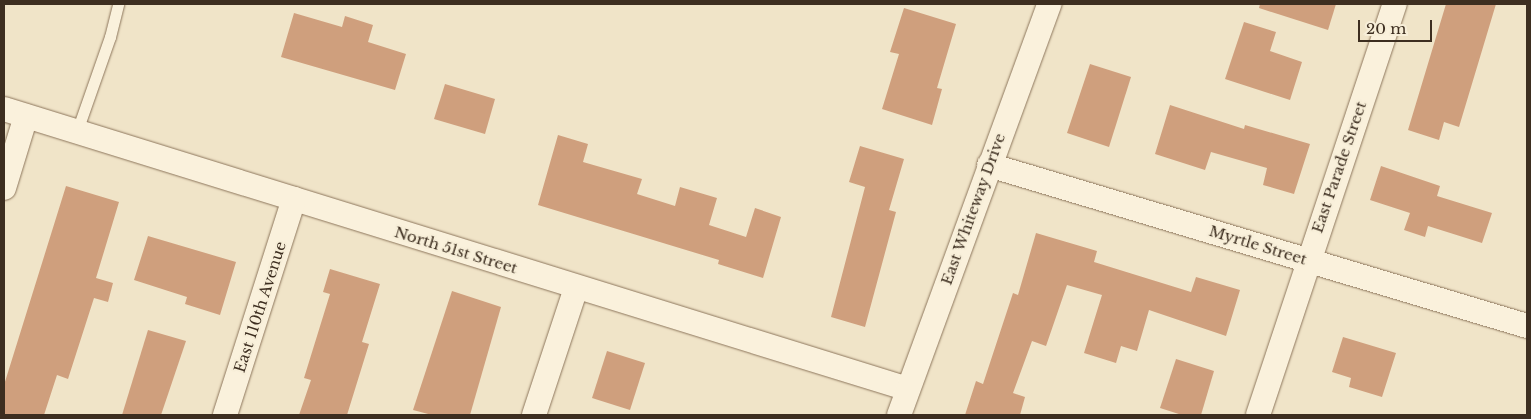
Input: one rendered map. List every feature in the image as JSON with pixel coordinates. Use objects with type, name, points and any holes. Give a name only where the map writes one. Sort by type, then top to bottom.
[{"type":"street","name":"East Whiteway Drive","points":[[900,415],[989,165],[1049,4]]},
{"type":"street","name":"East Parade Street","points":[[1258,415],[1308,260],[1395,4]]},
{"type":"street","name":"North 51st Street","points":[[4,109],[576,288],[908,389]]},
{"type":"street","points":[[4,188],[26,116]]},
{"type":"street","name":"Myrtle Street","points":[[989,165],[1527,326]]},
{"type":"street","name":"East 110th Avenue","points":[[225,415],[294,199]]},
{"type":"street","points":[[534,415],[576,288]]},
{"type":"lane","points":[[77,131],[110,38],[118,4]]},
{"type":"building","points":[[1260,4],[1336,4],[1328,30],[1259,8]]},
{"type":"building","points":[[1446,4],[1496,4],[1459,127],[1444,122],[1439,140],[1408,130]]},
{"type":"building","points":[[904,8],[956,24],[937,88],[942,89],[932,125],[882,109],[899,54],[890,52]]},
{"type":"building","points":[[294,13],[342,27],[345,16],[373,25],[368,42],[406,54],[395,90],[281,57]]},
{"type":"building","points":[[1244,22],[1276,32],[1270,51],[1302,62],[1290,100],[1225,79]]},
{"type":"building","points":[[1090,64],[1131,77],[1109,147],[1067,133]]},
{"type":"building","points":[[445,84],[495,99],[485,134],[434,119]]},
{"type":"building","points":[[1170,105],[1244,129],[1245,125],[1310,144],[1294,194],[1263,185],[1267,168],[1211,152],[1205,170],[1155,154]]},
{"type":"building","points":[[558,135],[588,144],[583,162],[642,179],[637,194],[675,206],[680,187],[717,198],[709,225],[746,237],[755,208],[781,217],[763,278],[718,264],[719,260],[538,205]]},
{"type":"building","points":[[860,146],[904,159],[889,210],[896,212],[865,327],[831,317],[865,187],[849,182]]},
{"type":"building","points":[[1381,166],[1440,186],[1437,196],[1492,213],[1482,243],[1428,226],[1425,237],[1404,230],[1410,213],[1370,200]]},
{"type":"building","points":[[66,186],[119,202],[96,278],[113,283],[108,302],[94,298],[68,379],[57,375],[44,415],[4,415],[4,385]]},
{"type":"building","points":[[1036,233],[1097,251],[1094,262],[1191,292],[1196,277],[1240,290],[1226,336],[1149,310],[1137,351],[1121,346],[1116,363],[1084,353],[1102,295],[1067,285],[1046,346],[1032,341],[1013,393],[1025,397],[1020,415],[965,415],[976,381],[983,384],[1013,293],[1018,295]]},
{"type":"building","points":[[148,236],[236,262],[220,315],[185,304],[187,297],[134,280]]},
{"type":"building","points":[[330,269],[380,284],[362,342],[369,344],[347,415],[299,415],[311,380],[304,378],[330,294],[323,292]]},
{"type":"building","points":[[452,291],[501,307],[470,415],[432,415],[413,410]]},
{"type":"building","points":[[148,330],[186,341],[161,415],[122,415]]},
{"type":"building","points":[[1343,337],[1396,353],[1382,397],[1349,387],[1351,378],[1332,372]]},
{"type":"building","points":[[607,351],[645,363],[630,410],[592,398]]},
{"type":"building","points":[[1176,359],[1214,371],[1201,415],[1182,415],[1160,408]]}]
